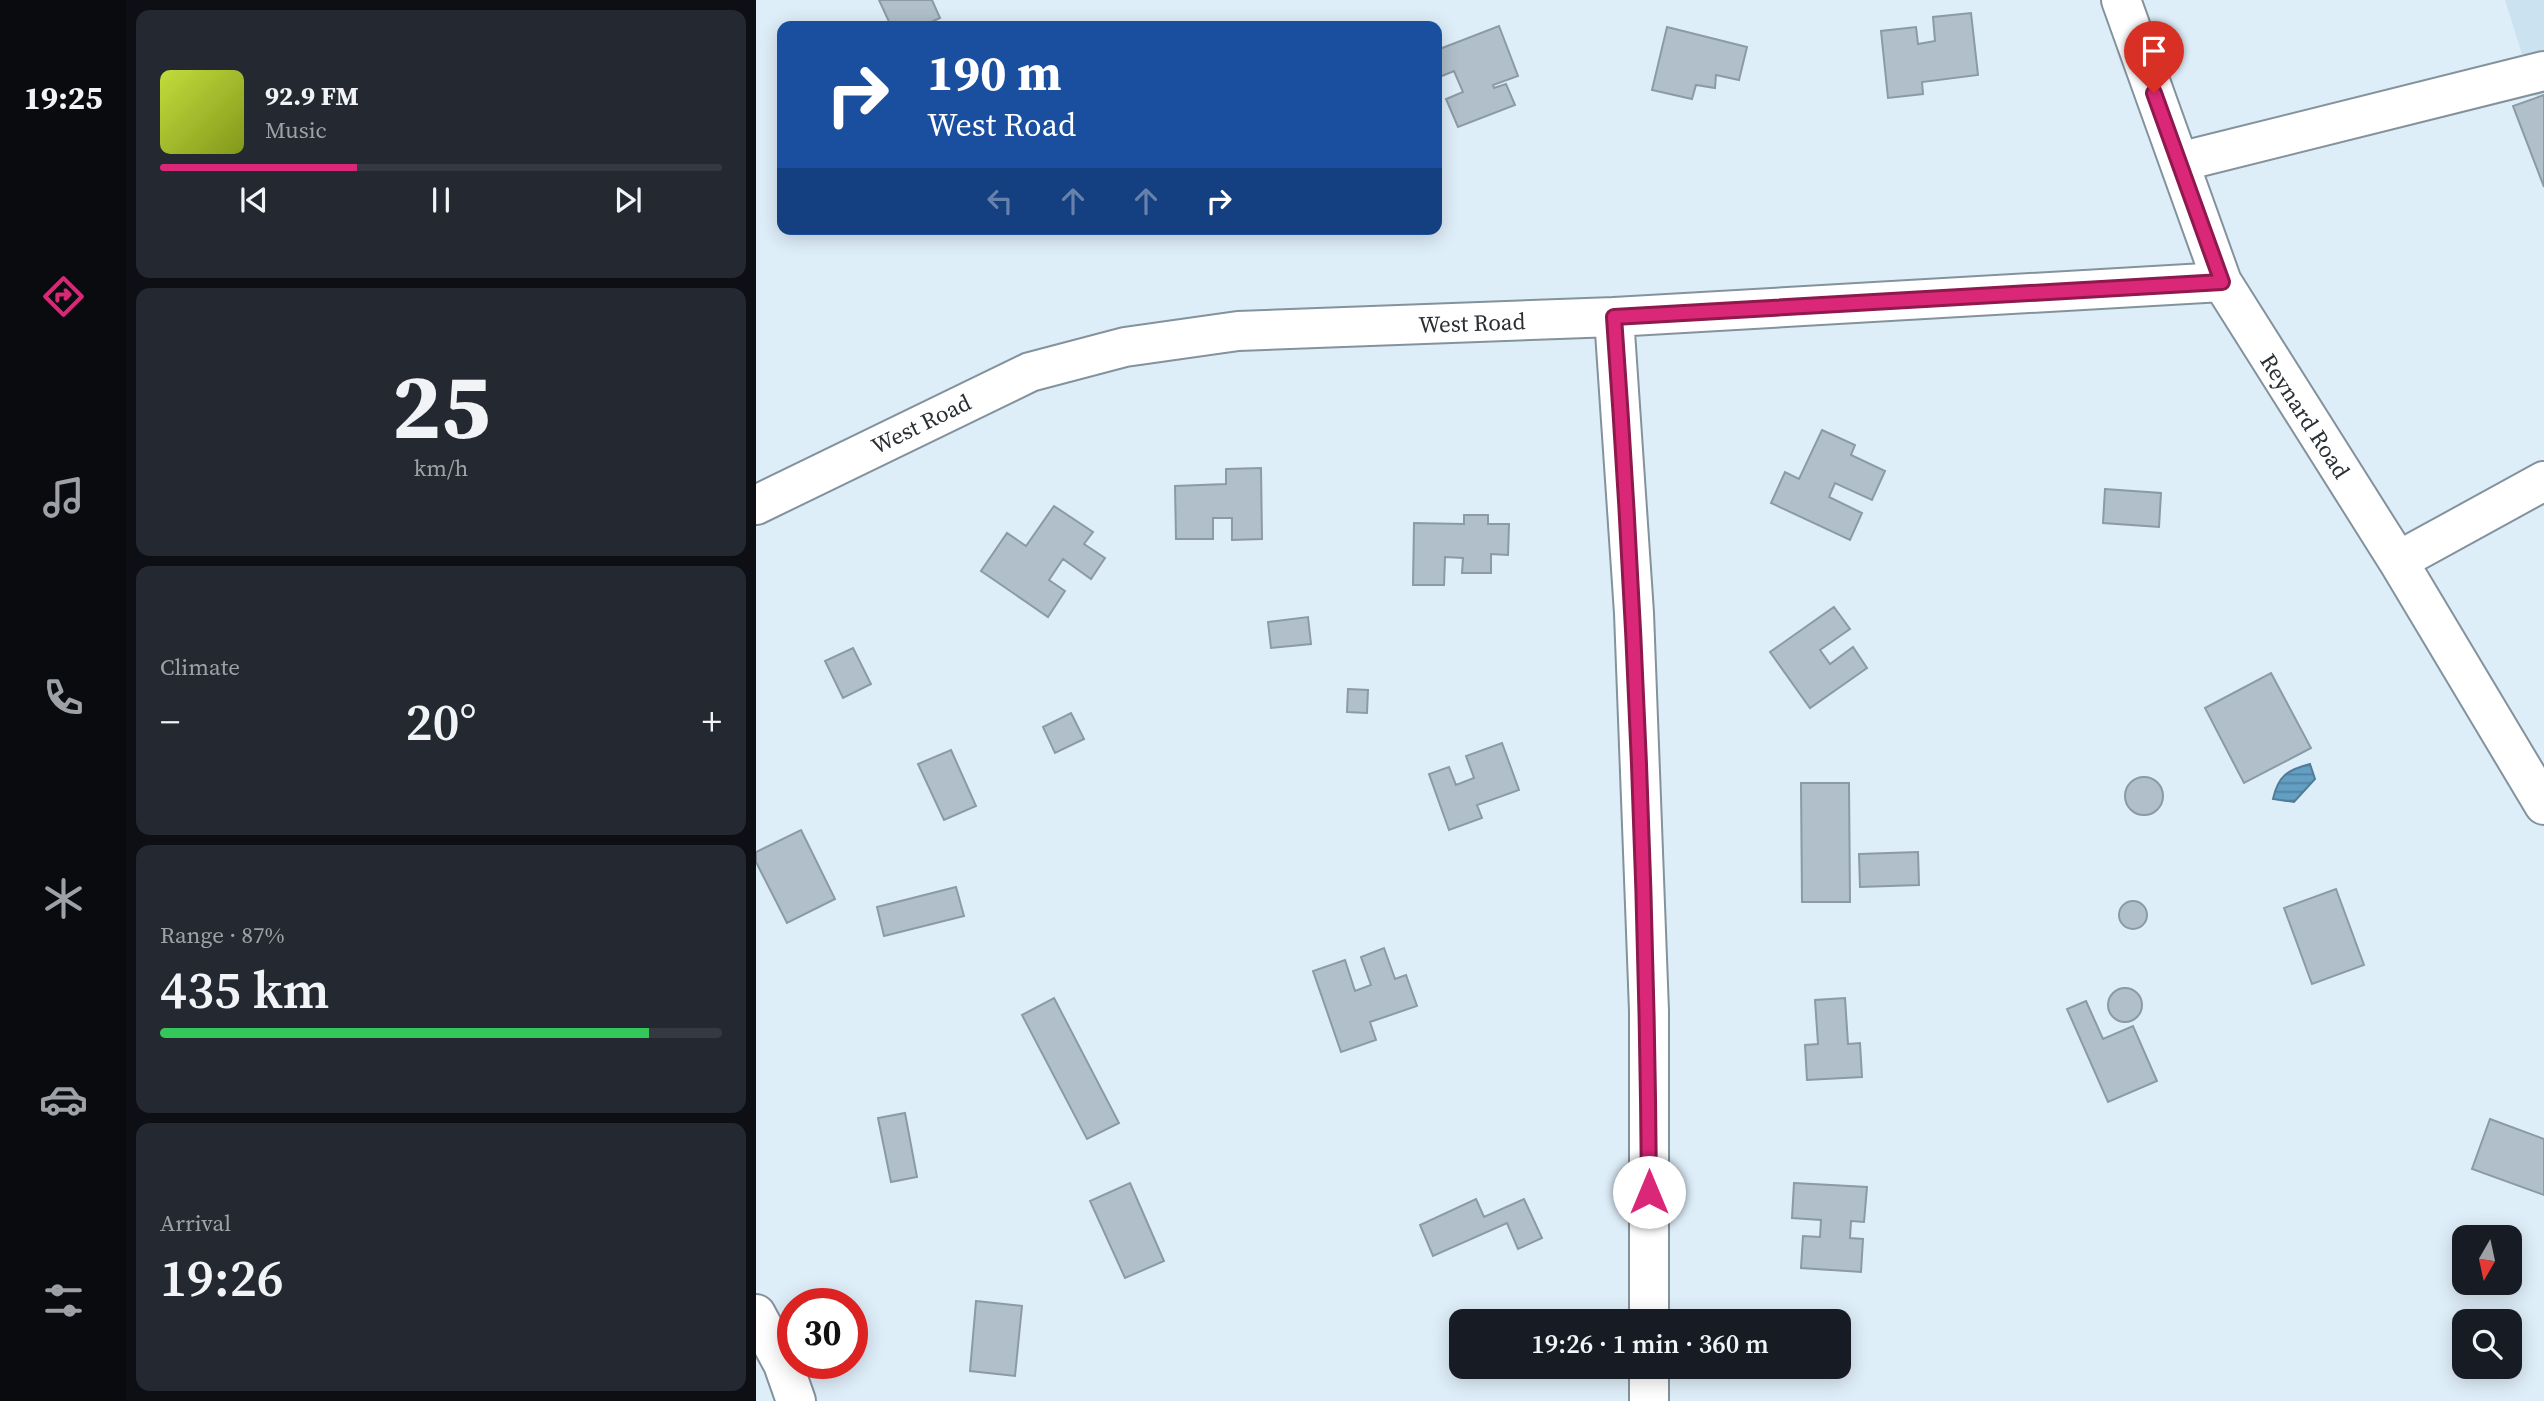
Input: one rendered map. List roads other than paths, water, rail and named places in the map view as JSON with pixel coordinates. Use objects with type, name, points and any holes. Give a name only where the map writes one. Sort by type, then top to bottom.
[{"type":"street","name":"Reynard Road","points":[[2121,0],[2222,282],[2398,561],[2544,805]]},
{"type":"street","points":[[2179,162],[2544,71]]},
{"type":"street","name":"West Road","points":[[756,505],[1030,372],[1125,347],[1238,331],[1614,317],[2222,282]]},
{"type":"street","points":[[1614,317],[1634,614],[1649,1011],[1649,1309]]},
{"type":"street","points":[[2398,561],[2544,481]]},
{"type":"street","points":[[756,1314],[783,1364],[796,1401]]},
{"type":"street","points":[[1649,1379],[1649,1401]]},
{"type":"water","points":[[2310,764],[2315,779],[2294,802],[2273,799],[2285,775]]}]
